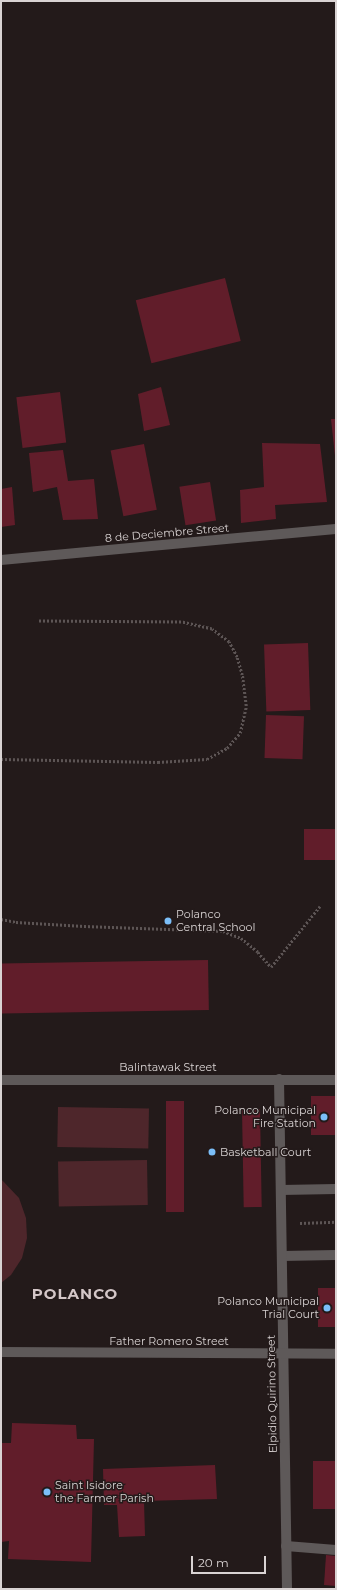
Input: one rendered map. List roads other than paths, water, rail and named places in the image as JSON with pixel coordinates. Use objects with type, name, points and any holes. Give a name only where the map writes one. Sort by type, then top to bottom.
[{"type":"street","name":"8 de Deciembre Street","points":[[1,560],[336,529]]},
{"type":"street","name":"Elpidio Quirino Street","points":[[279,1079],[286,1589]]},
{"type":"street","name":"Balintawak Street","points":[[1,1080],[336,1080]]},
{"type":"street","points":[[281,1190],[336,1188]]},
{"type":"street","points":[[282,1256],[336,1255]]},
{"type":"street","name":"Father Romero Street","points":[[1,1352],[336,1354]]},
{"type":"street","points":[[286,1546],[336,1550]]},
{"type":"place","name":"Polanco Central School","points":[[168,921]]},
{"type":"place","name":"Polanco Municipal Fire Station","points":[[324,1117]]},
{"type":"place","name":"Basketball Court","points":[[212,1152]]},
{"type":"place","name":"Polanco Municipal Trial Court","points":[[327,1308]]},
{"type":"place","name":"Saint Isidore the Farmer Parish","points":[[47,1492]]},
{"type":"district","name":"POLANCO","points":[[75,1294]]}]
